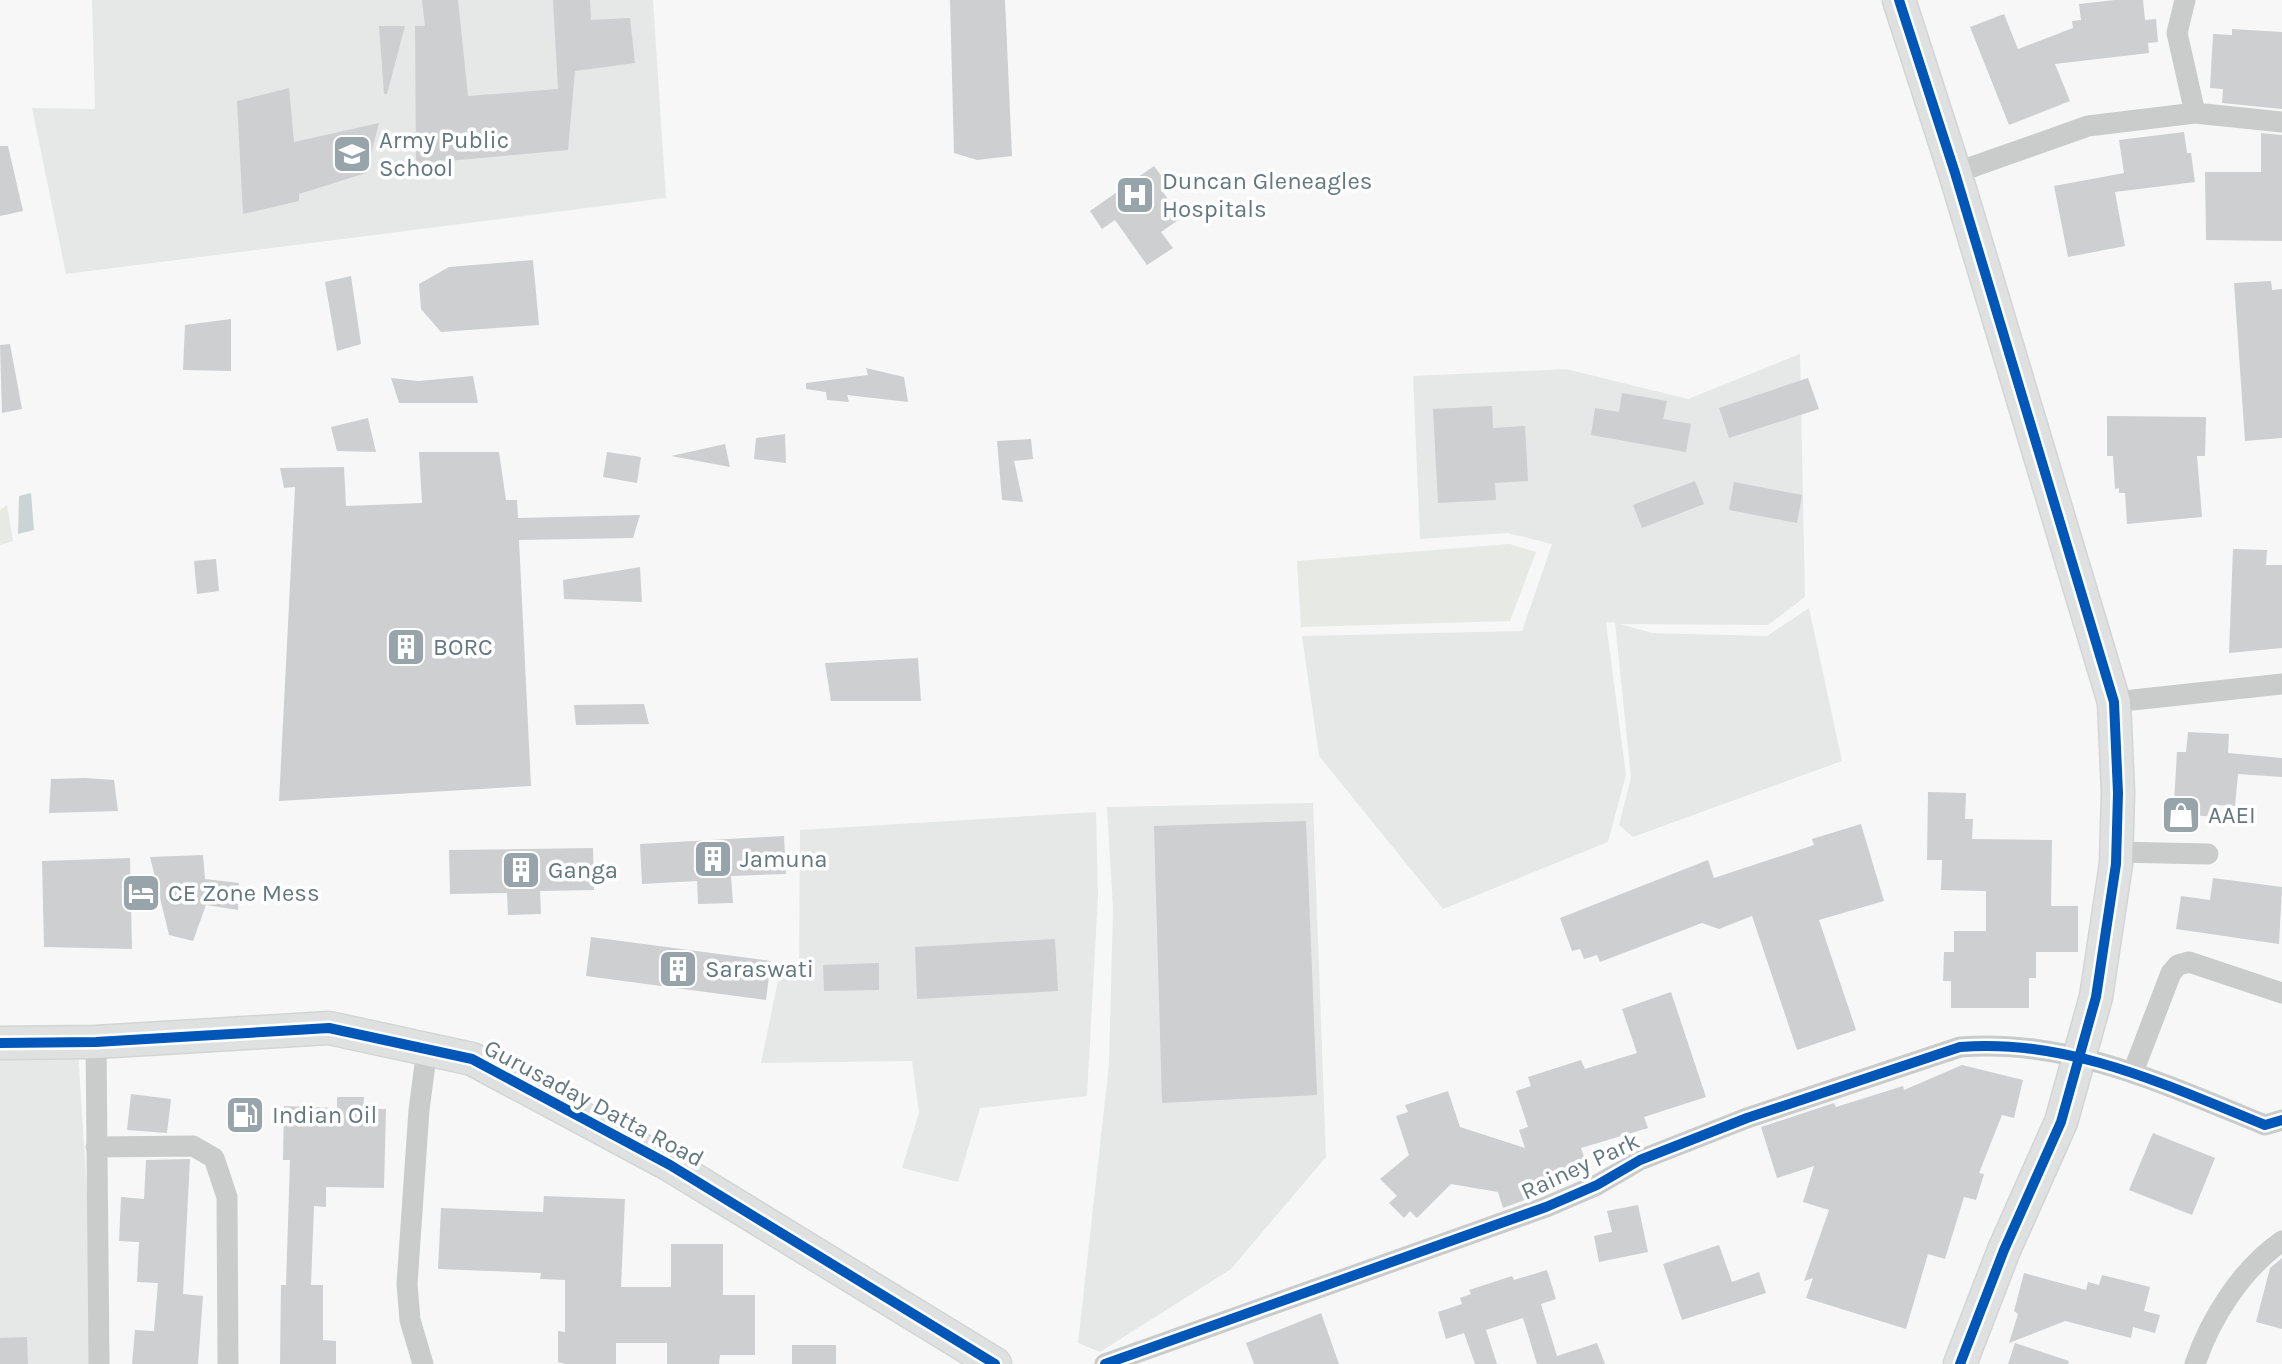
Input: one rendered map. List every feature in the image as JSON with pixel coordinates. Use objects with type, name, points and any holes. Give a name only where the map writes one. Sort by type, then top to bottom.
[{"type":"street","points":[[1899,0],[1955,173],[2114,702],[2118,793],[2116,852],[2096,998],[2061,1122],[2004,1250],[1960,1364]]},
{"type":"street","points":[[2185,0],[2177,33],[2195,113]]},
{"type":"street","points":[[1955,173],[2088,126],[2195,113],[2282,122]]},
{"type":"street","points":[[2114,702],[2282,684]]},
{"type":"street","points":[[2116,852],[2208,854]]},
{"type":"street","points":[[2133,1072],[2171,972],[2182,963],[2189,962],[2282,993]]},
{"type":"street","name":"Gurusaday Datta Road","points":[[0,1043],[96,1042],[329,1028],[472,1059],[670,1165],[963,1355],[995,1364]]},
{"type":"street","points":[[96,1042],[99,1364]]},
{"type":"street","name":"Rainey Park","points":[[1105,1364],[1546,1207],[1597,1185],[1640,1160],[1747,1118],[1960,1047],[1978,1046],[2079,1055],[2133,1072],[2265,1125],[2282,1120]]},
{"type":"street","points":[[424,1364],[410,1320],[407,1284],[419,1110],[427,1049]]},
{"type":"street","points":[[96,1147],[193,1146],[214,1158],[227,1197],[228,1364]]},
{"type":"street","points":[[2195,1364],[2237,1283],[2261,1256],[2282,1241]]},
{"type":"shaded area","name":"Army Public School","points":[[92,0],[653,0],[666,198],[66,274],[32,108],[95,109]]},
{"type":"shaded area","points":[[1800,354],[1805,597],[1768,625],[1619,624],[1653,633],[1767,636],[1809,608],[1842,761],[1633,837],[1619,825],[1631,777],[1615,623],[1606,622],[1626,775],[1608,842],[1443,909],[1319,756],[1302,636],[1522,631],[1552,544],[1508,533],[1420,539],[1413,376],[1566,369],[1688,399]]},
{"type":"shaded area","points":[[31,493],[34,530],[18,534],[19,496]]},
{"type":"shaded area","points":[[7,505],[13,541],[0,545],[0,510]]},
{"type":"shaded area","points":[[1509,544],[1536,552],[1510,621],[1301,627],[1297,561]]},
{"type":"shaded area","points":[[1313,803],[1326,1157],[1231,1269],[1100,1352],[1078,1343],[1109,1064],[1113,908],[1107,807]]},
{"type":"shaded area","points":[[1096,812],[1098,896],[1087,1096],[980,1108],[958,1182],[902,1168],[919,1113],[912,1061],[761,1063],[781,966],[799,968],[800,830]]},
{"type":"shaded area","points":[[78,1050],[98,1364],[0,1364],[0,1056]]},
{"type":"building","points":[[422,0],[458,0],[468,96],[558,89],[553,0],[590,0],[591,20],[630,18],[635,63],[575,71],[568,150],[416,164],[415,26],[425,26]]},
{"type":"building","points":[[950,0],[1005,0],[1012,156],[977,160],[954,153]]},
{"type":"building","points":[[2143,0],[2145,20],[2156,19],[2158,42],[2148,43],[2149,53],[2055,64],[2070,101],[2009,125],[1970,27],[2004,14],[2018,49],[2073,28],[2072,21],[2081,20],[2079,4]]},
{"type":"building","points":[[379,26],[405,26],[387,94],[384,94]]},
{"type":"building","points":[[2232,29],[2282,32],[2282,109],[2222,103],[2223,89],[2210,88],[2213,34],[2232,35]]},
{"type":"building","points":[[289,88],[294,142],[379,123],[366,173],[299,194],[299,201],[243,214],[237,101]]},
{"type":"building","points":[[2184,132],[2187,153],[2191,153],[2195,182],[2115,192],[2125,246],[2068,257],[2054,186],[2124,173],[2119,140]]},
{"type":"building","points":[[2261,133],[2282,135],[2282,241],[2206,240],[2205,172],[2261,172]]},
{"type":"building","points":[[0,146],[8,146],[23,211],[0,216]]},
{"type":"building","points":[[1154,166],[1168,185],[1161,189],[1181,218],[1161,232],[1173,248],[1147,265],[1115,220],[1102,229],[1090,211]]},
{"type":"building","points":[[533,260],[539,325],[441,332],[421,309],[419,284],[449,267]]},
{"type":"building","points":[[351,276],[361,344],[337,351],[325,282]]},
{"type":"building","points":[[2271,281],[2272,290],[2282,289],[2282,438],[2245,441],[2234,283]]},
{"type":"building","points":[[231,319],[231,371],[183,370],[185,325]]},
{"type":"building","points":[[10,344],[22,409],[2,413],[0,345]]},
{"type":"building","points":[[866,368],[904,377],[908,402],[847,395],[849,402],[827,400],[826,392],[806,389],[806,383],[868,375]]},
{"type":"building","points":[[473,376],[478,403],[399,403],[391,378],[418,381]]},
{"type":"building","points":[[1808,378],[1819,409],[1729,438],[1719,408]]},
{"type":"building","points":[[1622,393],[1667,401],[1663,419],[1691,424],[1686,452],[1591,435],[1595,408],[1619,412]]},
{"type":"building","points":[[1492,406],[1493,428],[1525,426],[1528,481],[1495,483],[1496,500],[1438,503],[1433,409]]},
{"type":"building","points":[[2107,416],[2206,417],[2205,456],[2197,456],[2202,517],[2127,524],[2125,493],[2119,493],[2119,488],[2115,489],[2113,456],[2107,456]]},
{"type":"building","points":[[368,418],[376,452],[337,451],[331,427]]},
{"type":"building","points":[[785,434],[786,463],[754,459],[756,438]]},
{"type":"building","points":[[1031,439],[1033,459],[1014,461],[1023,502],[1002,500],[997,441]]},
{"type":"building","points":[[725,444],[730,467],[671,456]]},
{"type":"building","name":"BORC","points":[[419,452],[499,452],[506,500],[517,500],[518,518],[640,515],[633,538],[519,540],[531,786],[279,801],[295,487],[284,488],[280,468],[344,467],[346,506],[422,503]]},
{"type":"building","points":[[607,452],[641,457],[637,483],[603,477]]},
{"type":"building","points":[[1695,481],[1704,504],[1642,528],[1633,505]]},
{"type":"building","points":[[1734,482],[1802,495],[1797,523],[1729,510]]},
{"type":"building","points":[[2233,549],[2267,550],[2266,565],[2282,565],[2282,648],[2229,653]]},
{"type":"building","points":[[216,559],[219,591],[197,594],[194,561]]},
{"type":"building","points":[[640,567],[642,602],[564,599],[563,580]]},
{"type":"building","points":[[918,658],[921,701],[831,701],[825,663]]},
{"type":"building","points":[[644,704],[649,724],[576,725],[574,705]]},
{"type":"building","points":[[2188,732],[2229,734],[2228,753],[2282,758],[2282,777],[2238,774],[2235,806],[2215,805],[2215,817],[2193,815],[2194,803],[2174,802],[2177,752],[2186,752]]},
{"type":"building","points":[[51,779],[114,780],[118,811],[49,813]]},
{"type":"building","points":[[1928,792],[1966,793],[1965,819],[1973,819],[1972,839],[2052,840],[2051,906],[2078,906],[2078,952],[2036,952],[2036,978],[2029,978],[2029,1008],[1951,1008],[1951,981],[1943,981],[1944,952],[1954,952],[1954,931],[1986,931],[1986,891],[1941,890],[1942,860],[1927,860]]},
{"type":"building","points":[[1306,821],[1317,1095],[1162,1103],[1154,826]]},
{"type":"building","points":[[1861,824],[1884,901],[1819,920],[1856,1030],[1797,1050],[1752,916],[1719,929],[1702,923],[1600,962],[1597,955],[1584,959],[1580,949],[1572,951],[1560,918],[1708,860],[1714,878],[1814,845],[1812,839]]},
{"type":"building","name":"Jamuna","points":[[784,836],[786,874],[731,876],[733,903],[698,904],[697,881],[642,884],[640,844]]},
{"type":"building","name":"Ganga","points":[[593,848],[594,890],[540,891],[541,914],[508,915],[507,893],[450,894],[449,850]]},
{"type":"building","points":[[203,855],[205,879],[239,883],[238,910],[206,905],[193,941],[169,935],[150,857]]},
{"type":"building","points":[[130,858],[132,949],[44,947],[42,861]]},
{"type":"building","points":[[2213,878],[2282,887],[2279,944],[2176,929],[2181,896],[2210,900]]},
{"type":"building","name":"Saraswati","points":[[591,937],[771,961],[766,1000],[586,976]]},
{"type":"building","points":[[1055,939],[1058,991],[917,999],[915,947]]},
{"type":"building","points":[[879,963],[879,990],[824,991],[823,965]]},
{"type":"building","points":[[1671,992],[1706,1097],[1644,1117],[1648,1128],[1581,1148],[1586,1163],[1540,1179],[1544,1193],[1503,1208],[1498,1192],[1451,1184],[1417,1218],[1410,1211],[1404,1218],[1389,1203],[1397,1196],[1380,1179],[1409,1155],[1396,1116],[1408,1112],[1405,1105],[1448,1091],[1460,1127],[1525,1148],[1519,1130],[1528,1127],[1516,1091],[1531,1086],[1528,1077],[1581,1060],[1585,1069],[1637,1053],[1622,1009]]},
{"type":"building","points":[[1962,1065],[2023,1080],[2014,1118],[2002,1115],[1979,1173],[1984,1174],[1976,1200],[1964,1197],[1945,1259],[1928,1254],[1906,1329],[1806,1298],[1813,1278],[1804,1281],[1829,1210],[1803,1202],[1814,1166],[1777,1178],[1761,1127],[1834,1103],[1836,1107],[1903,1086],[1904,1090]]},
{"type":"building","points":[[131,1094],[171,1099],[167,1133],[127,1130]]},
{"type":"building","points":[[337,1097],[364,1097],[363,1109],[386,1109],[384,1188],[326,1187],[326,1207],[314,1206],[311,1285],[323,1285],[323,1340],[336,1341],[336,1364],[280,1364],[281,1285],[286,1285],[290,1160],[283,1160],[284,1106],[337,1108]]},
{"type":"building","points":[[2153,1133],[2215,1158],[2192,1215],[2129,1190]]},
{"type":"building","points":[[190,1159],[183,1294],[203,1296],[198,1364],[132,1364],[135,1330],[154,1331],[158,1283],[137,1282],[139,1242],[119,1241],[121,1197],[144,1199],[146,1160]]},
{"type":"building","points":[[544,1196],[625,1199],[621,1287],[671,1287],[671,1244],[723,1244],[723,1295],[755,1295],[755,1355],[720,1355],[719,1364],[667,1364],[667,1343],[616,1343],[616,1364],[565,1364],[558,1362],[558,1331],[565,1332],[565,1280],[540,1279],[541,1273],[438,1269],[441,1208],[543,1212]]},
{"type":"building","points":[[1638,1205],[1648,1252],[1599,1262],[1594,1236],[1612,1232],[1607,1211]]},
{"type":"building","points":[[1719,1245],[1732,1282],[1759,1272],[1766,1293],[1682,1320],[1663,1264]]},
{"type":"building","points":[[2282,1258],[2282,1329],[2256,1322],[2270,1268]]},
{"type":"building","points":[[1547,1270],[1556,1299],[1541,1304],[1557,1356],[1597,1343],[1605,1364],[1537,1364],[1523,1318],[1486,1330],[1497,1364],[1475,1364],[1464,1333],[1446,1339],[1438,1312],[1462,1304],[1460,1298],[1471,1294],[1469,1290],[1512,1276],[1514,1280]]},
{"type":"building","points":[[2024,1273],[2086,1290],[2088,1282],[2099,1285],[2102,1275],[2150,1287],[2144,1311],[2160,1315],[2155,1333],[2133,1327],[2131,1338],[2065,1321],[2009,1343],[2018,1314],[2014,1311]]},
{"type":"building","points":[[1321,1313],[1339,1364],[1254,1364],[1246,1343]]},
{"type":"building","points":[[27,1337],[28,1364],[0,1364],[0,1338]]},
{"type":"building","points":[[2015,1343],[2069,1361],[2068,1364],[2008,1364]]},
{"type":"building","points":[[792,1345],[836,1345],[836,1364],[792,1364]]},
{"type":"cycle path","points":[[1899,0],[1955,173],[2114,702],[2118,793],[2116,864],[2096,997],[2061,1122],[2004,1250],[1960,1364]]},
{"type":"cycle path","points":[[0,1043],[96,1042],[329,1028],[472,1059],[670,1165],[995,1364]]},
{"type":"cycle path","points":[[1105,1364],[1546,1207],[1597,1185],[1640,1160],[1747,1118],[1960,1047],[2000,1046],[2078,1057],[2153,1080],[2265,1125],[2282,1120]]},
{"type":"place","name":"Army Public School","points":[[352,154]]},
{"type":"place","name":"Duncan Gleneagles Hospitals","points":[[1135,195]]},
{"type":"place","name":"BORC","points":[[406,647]]},
{"type":"place","name":"AAEI","points":[[2181,815]]},
{"type":"place","name":"Jamuna","points":[[713,859]]},
{"type":"place","name":"Ganga","points":[[521,870]]},
{"type":"place","name":"CE Zone Mess","points":[[141,893]]},
{"type":"place","name":"Saraswati","points":[[678,969]]},
{"type":"place","name":"Indian Oil","points":[[245,1115]]}]
